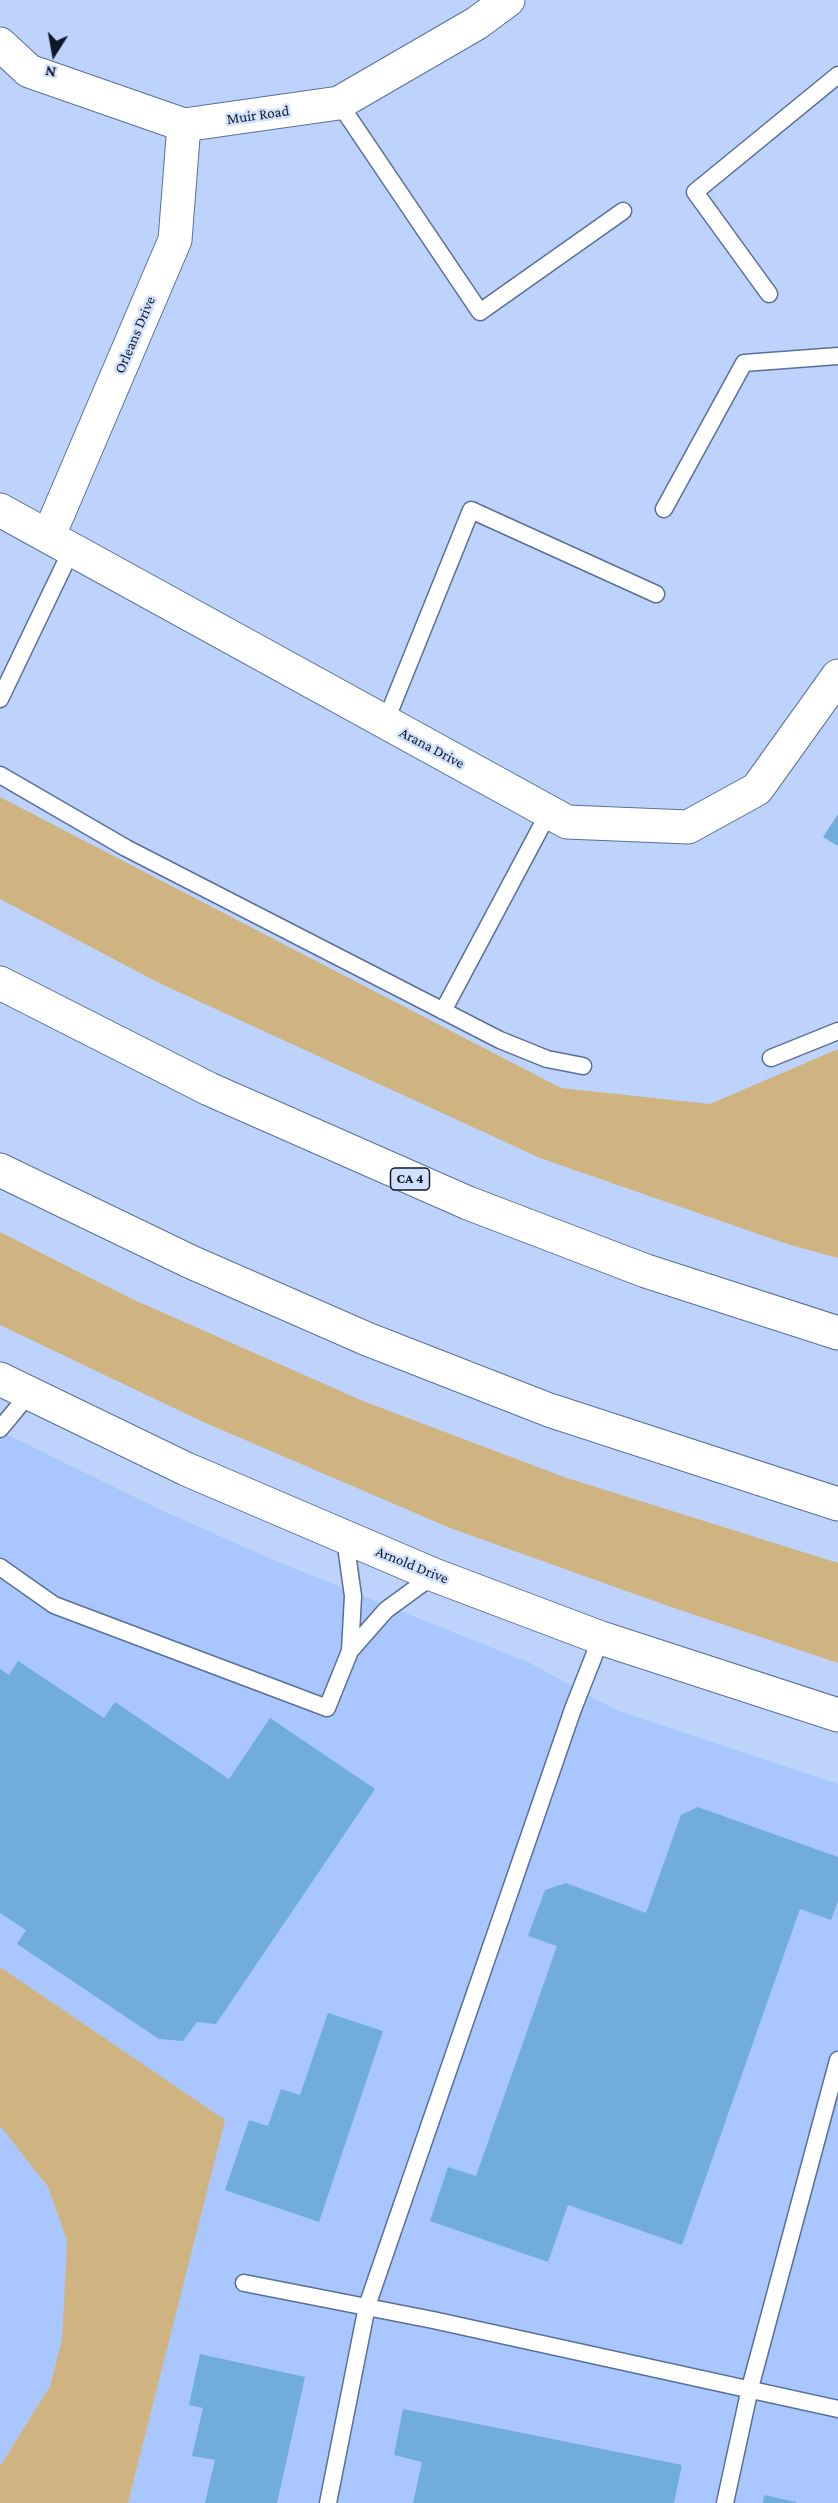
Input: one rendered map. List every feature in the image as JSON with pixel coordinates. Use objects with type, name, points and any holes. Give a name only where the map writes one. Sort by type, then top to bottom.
[{"type":"main road","name":"Muir Road","points":[[0,44],[28,71],[184,125],[339,103],[477,23],[508,0]]},
{"type":"main road","name":"Orleans Drive","points":[[60,543],[175,240],[184,125]]},
{"type":"main road","name":"Arana Drive","points":[[0,510],[567,822],[688,827],[757,789],[838,676]]},
{"type":"main road","name":"CA 4","points":[[0,983],[198,1084],[447,1194],[646,1271],[838,1333]]},
{"type":"main road","points":[[0,1170],[180,1257],[367,1339],[549,1410],[838,1504]]},
{"type":"main road","name":"Arnold Drive","points":[[0,1379],[186,1469],[345,1539],[434,1575],[601,1638],[838,1716]]},
{"type":"lane","points":[[769,294],[695,192],[838,75]]},
{"type":"lane","points":[[339,103],[480,312],[622,211]]},
{"type":"lane","points":[[664,509],[744,363],[838,356]]},
{"type":"lane","points":[[385,723],[471,510],[656,594]]},
{"type":"lane","points":[[0,699],[60,543]]},
{"type":"lane","points":[[0,775],[126,848],[500,1041],[548,1059],[583,1066]]},
{"type":"lane","points":[[443,1011],[549,812]]},
{"type":"lane","points":[[771,1058],[838,1031]]},
{"type":"lane","points":[[0,1429],[29,1394]]},
{"type":"lane","points":[[0,1567],[54,1605],[327,1708],[350,1651],[353,1596],[345,1539]]},
{"type":"lane","points":[[350,1651],[386,1610],[434,1575]]},
{"type":"lane","points":[[328,2503],[367,2306],[573,1709],[601,1638]]},
{"type":"lane","points":[[725,2503],[750,2388],[838,2060]]},
{"type":"lane","points":[[244,2283],[367,2306],[838,2409]]},
{"type":"shaded area","points":[[0,797],[561,1088],[710,1104],[838,1049],[838,1258],[787,1244],[540,1158],[159,983],[0,899]]},
{"type":"shaded area","points":[[0,1232],[130,1298],[363,1401],[564,1477],[838,1563],[838,1663],[671,1607],[450,1528],[201,1421],[0,1325]]},
{"type":"shaded area","points":[[0,1431],[161,1510],[271,1559],[530,1663],[616,1710],[838,1784],[838,2503],[128,2503],[224,2120],[0,1967]]},
{"type":"shaded area","points":[[0,1967],[225,2120],[128,2503],[0,2503],[0,2466],[50,2386],[62,2339],[67,2241],[48,2187],[0,2126]]},
{"type":"shaded area","points":[[0,2126],[48,2187],[67,2241],[62,2339],[50,2386],[0,2466]]},
{"type":"building","points":[[838,814],[838,846],[823,837]]},
{"type":"building","points":[[18,1661],[104,1718],[115,1702],[229,1779],[270,1718],[375,1789],[216,2024],[197,2022],[183,2041],[159,2039],[17,1944],[26,1930],[0,1913],[0,1669],[9,1675]]},
{"type":"building","points":[[698,1807],[838,1857],[838,1901],[831,1920],[800,1909],[682,2245],[568,2205],[548,2262],[430,2221],[448,2167],[476,2176],[557,1946],[528,1936],[545,1890],[566,1883],[646,1913],[681,1815]]},
{"type":"building","points":[[328,2013],[383,2031],[319,2222],[225,2190],[249,2120],[268,2126],[281,2089],[300,2095]]},
{"type":"building","points":[[200,2354],[305,2377],[277,2503],[205,2503],[215,2460],[192,2456],[203,2408],[189,2405]]},
{"type":"building","points":[[403,2409],[682,2465],[674,2503],[413,2503],[422,2462],[394,2455]]},
{"type":"building","points":[[764,2495],[796,2502],[796,2503],[763,2503]]}]
